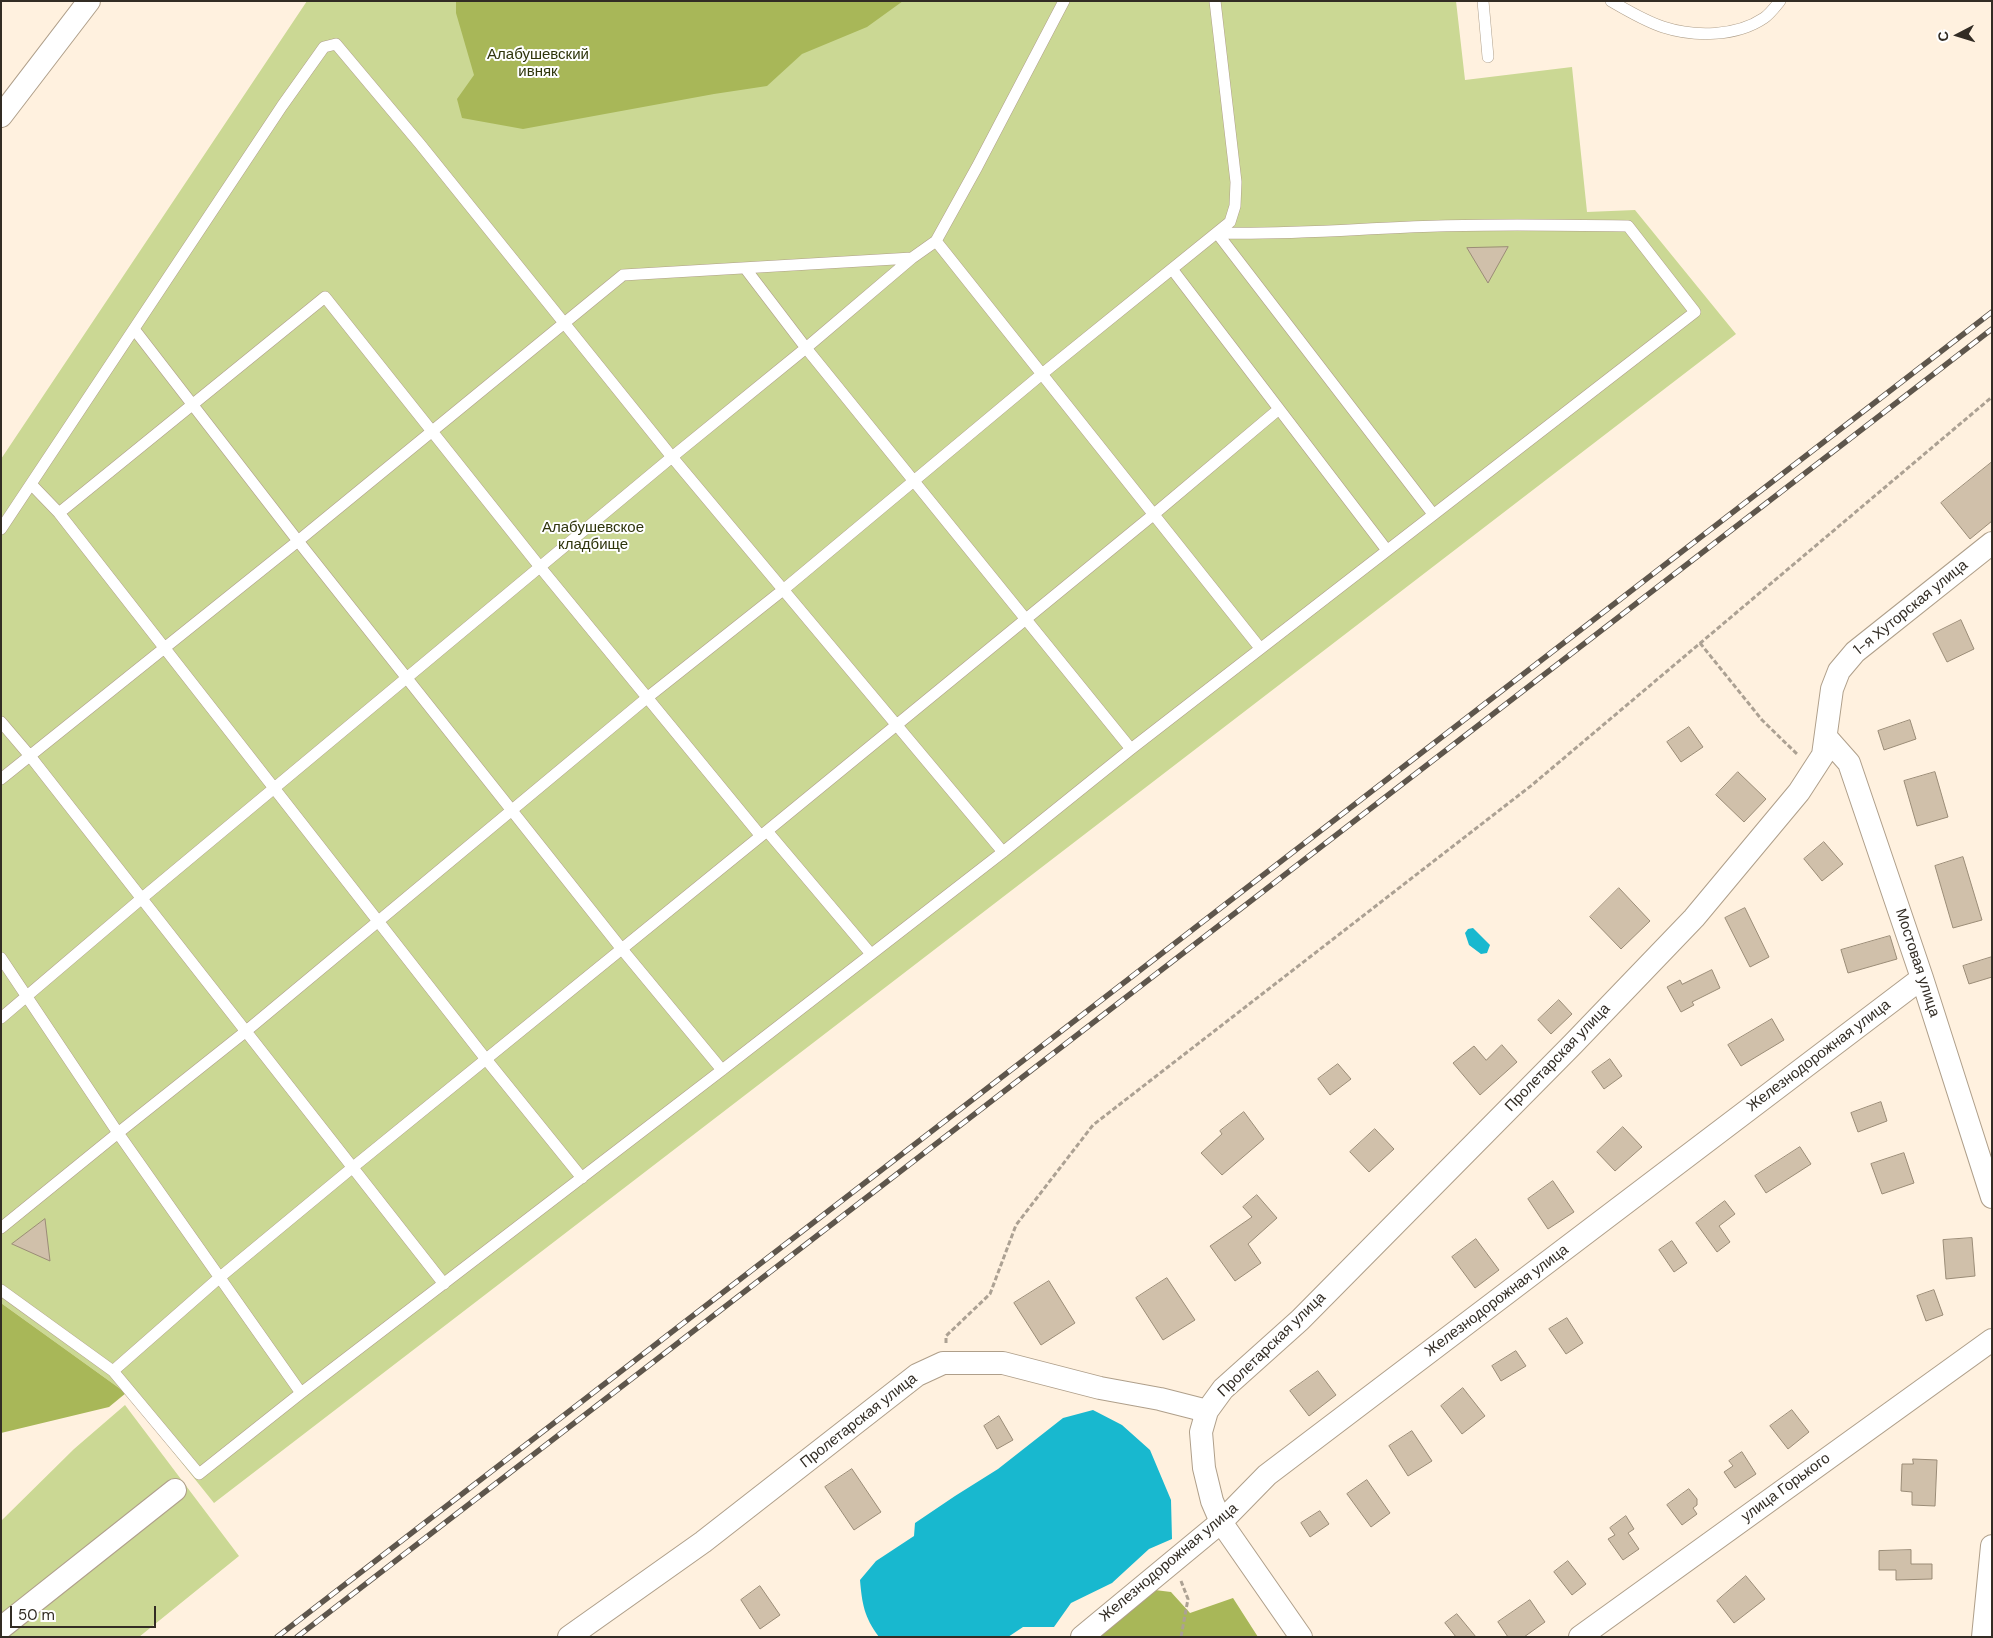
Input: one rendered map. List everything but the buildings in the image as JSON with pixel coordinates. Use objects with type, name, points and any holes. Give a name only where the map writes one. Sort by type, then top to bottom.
[{"type":"street","points":[[1,116],[89,1]]},
{"type":"street","name":"1-я Хуторская улица","points":[[1826,737],[1832,689],[1839,671],[1855,652],[1992,543]]},
{"type":"street","name":"Пролетарская улица","points":[[569,1637],[703,1542],[916,1375],[943,1363],[1003,1363],[1100,1388],[1207,1410],[1223,1389],[1300,1320],[1566,1051],[1694,918],[1799,792],[1823,755],[1826,737]]},
{"type":"street","name":"Мостовая улица","points":[[1826,737],[1849,763],[1922,978],[1992,1197]]},
{"type":"street","name":"Железнодорожная улица","points":[[1082,1637],[1221,1522],[1268,1475],[1922,978]]},
{"type":"street","name":"улица Горького","points":[[1580,1637],[1992,1340]]},
{"type":"street","points":[[1207,1410],[1201,1432],[1204,1468],[1212,1501],[1221,1522],[1301,1637]]},
{"type":"street","points":[[1,1628],[175,1490]]},
{"type":"street","points":[[1983,1637],[1992,1546]]},
{"type":"lane","points":[[1,1018],[672,457],[806,348],[912,258],[936,241],[1064,1]]},
{"type":"lane","points":[[1,1228],[245,1032],[648,698],[783,590],[1042,374],[1230,222],[1235,206],[1236,182],[1215,1]]},
{"type":"lane","points":[[1483,1],[1488,57]]},
{"type":"lane","points":[[1611,1],[1634,15],[1663,27],[1687,32],[1718,33],[1741,30],[1765,18],[1780,1]]},
{"type":"lane","points":[[1,529],[324,47],[336,44],[420,144],[672,457],[1002,852]]},
{"type":"lane","points":[[1,1290],[113,1371],[199,1474],[301,1393],[722,1070],[1002,852],[1130,749],[1386,549],[1695,312],[1628,226],[1511,224],[1261,234],[1218,233]]},
{"type":"lane","points":[[1218,233],[1433,514]]},
{"type":"lane","points":[[936,241],[1152,515],[1260,648]]},
{"type":"lane","points":[[1,779],[298,541],[623,275],[912,258]]},
{"type":"lane","points":[[745,268],[806,348],[1130,749]]},
{"type":"lane","points":[[1172,269],[1386,549]]},
{"type":"lane","points":[[59,514],[325,297],[540,567],[648,698],[763,833],[870,954]]},
{"type":"lane","points":[[134,329],[298,541],[622,948],[722,1070]]},
{"type":"lane","points":[[113,1371],[219,1278],[485,1058],[763,833],[1279,409]]},
{"type":"lane","points":[[31,484],[59,514],[485,1058],[582,1178]]},
{"type":"lane","points":[[1,722],[30,756],[444,1284]]},
{"type":"lane","points":[[1,958],[118,1133],[301,1393]]},
{"type":"path","points":[[943,1363],[946,1336],[990,1294],[1016,1225],[1093,1125],[1532,785],[1992,397]]},
{"type":"path","points":[[1700,643],[1762,720],[1802,759],[1814,768]]},
{"type":"path","points":[[1173,1562],[1188,1599],[1182,1637]]},
{"type":"green space","name":"Алабушевское кладбище","points":[[307,1],[1456,1],[1465,80],[1572,67],[1587,212],[1635,210],[1736,334],[214,1503],[126,1393],[1,1303],[1,459]]},
{"type":"green space","name":"Алабушевский ивняк","points":[[456,1],[903,1],[867,27],[802,54],[767,86],[523,129],[462,118],[457,99],[474,75],[456,13]]},
{"type":"green space","points":[[1,1303],[126,1393],[109,1407],[1,1433]]},
{"type":"green space","points":[[125,1405],[239,1556],[139,1637],[1,1637],[1,1521],[74,1449]]},
{"type":"green space","points":[[1155,1590],[1171,1592],[1190,1613],[1233,1598],[1258,1637],[1092,1637]]},
{"type":"water","points":[[1473,928],[1490,945],[1487,953],[1481,954],[1469,945],[1465,933],[1468,929]]},
{"type":"water","points":[[1093,1410],[1122,1425],[1150,1450],[1171,1500],[1172,1539],[1149,1549],[1112,1583],[1071,1603],[1054,1627],[1023,1627],[1008,1637],[879,1637],[870,1623],[865,1610],[860,1580],[876,1561],[914,1536],[915,1523],[998,1469],[1063,1418]]},
{"type":"railway","points":[[277,1637],[1992,312]]},
{"type":"railway","points":[[297,1637],[1992,329]]}]
